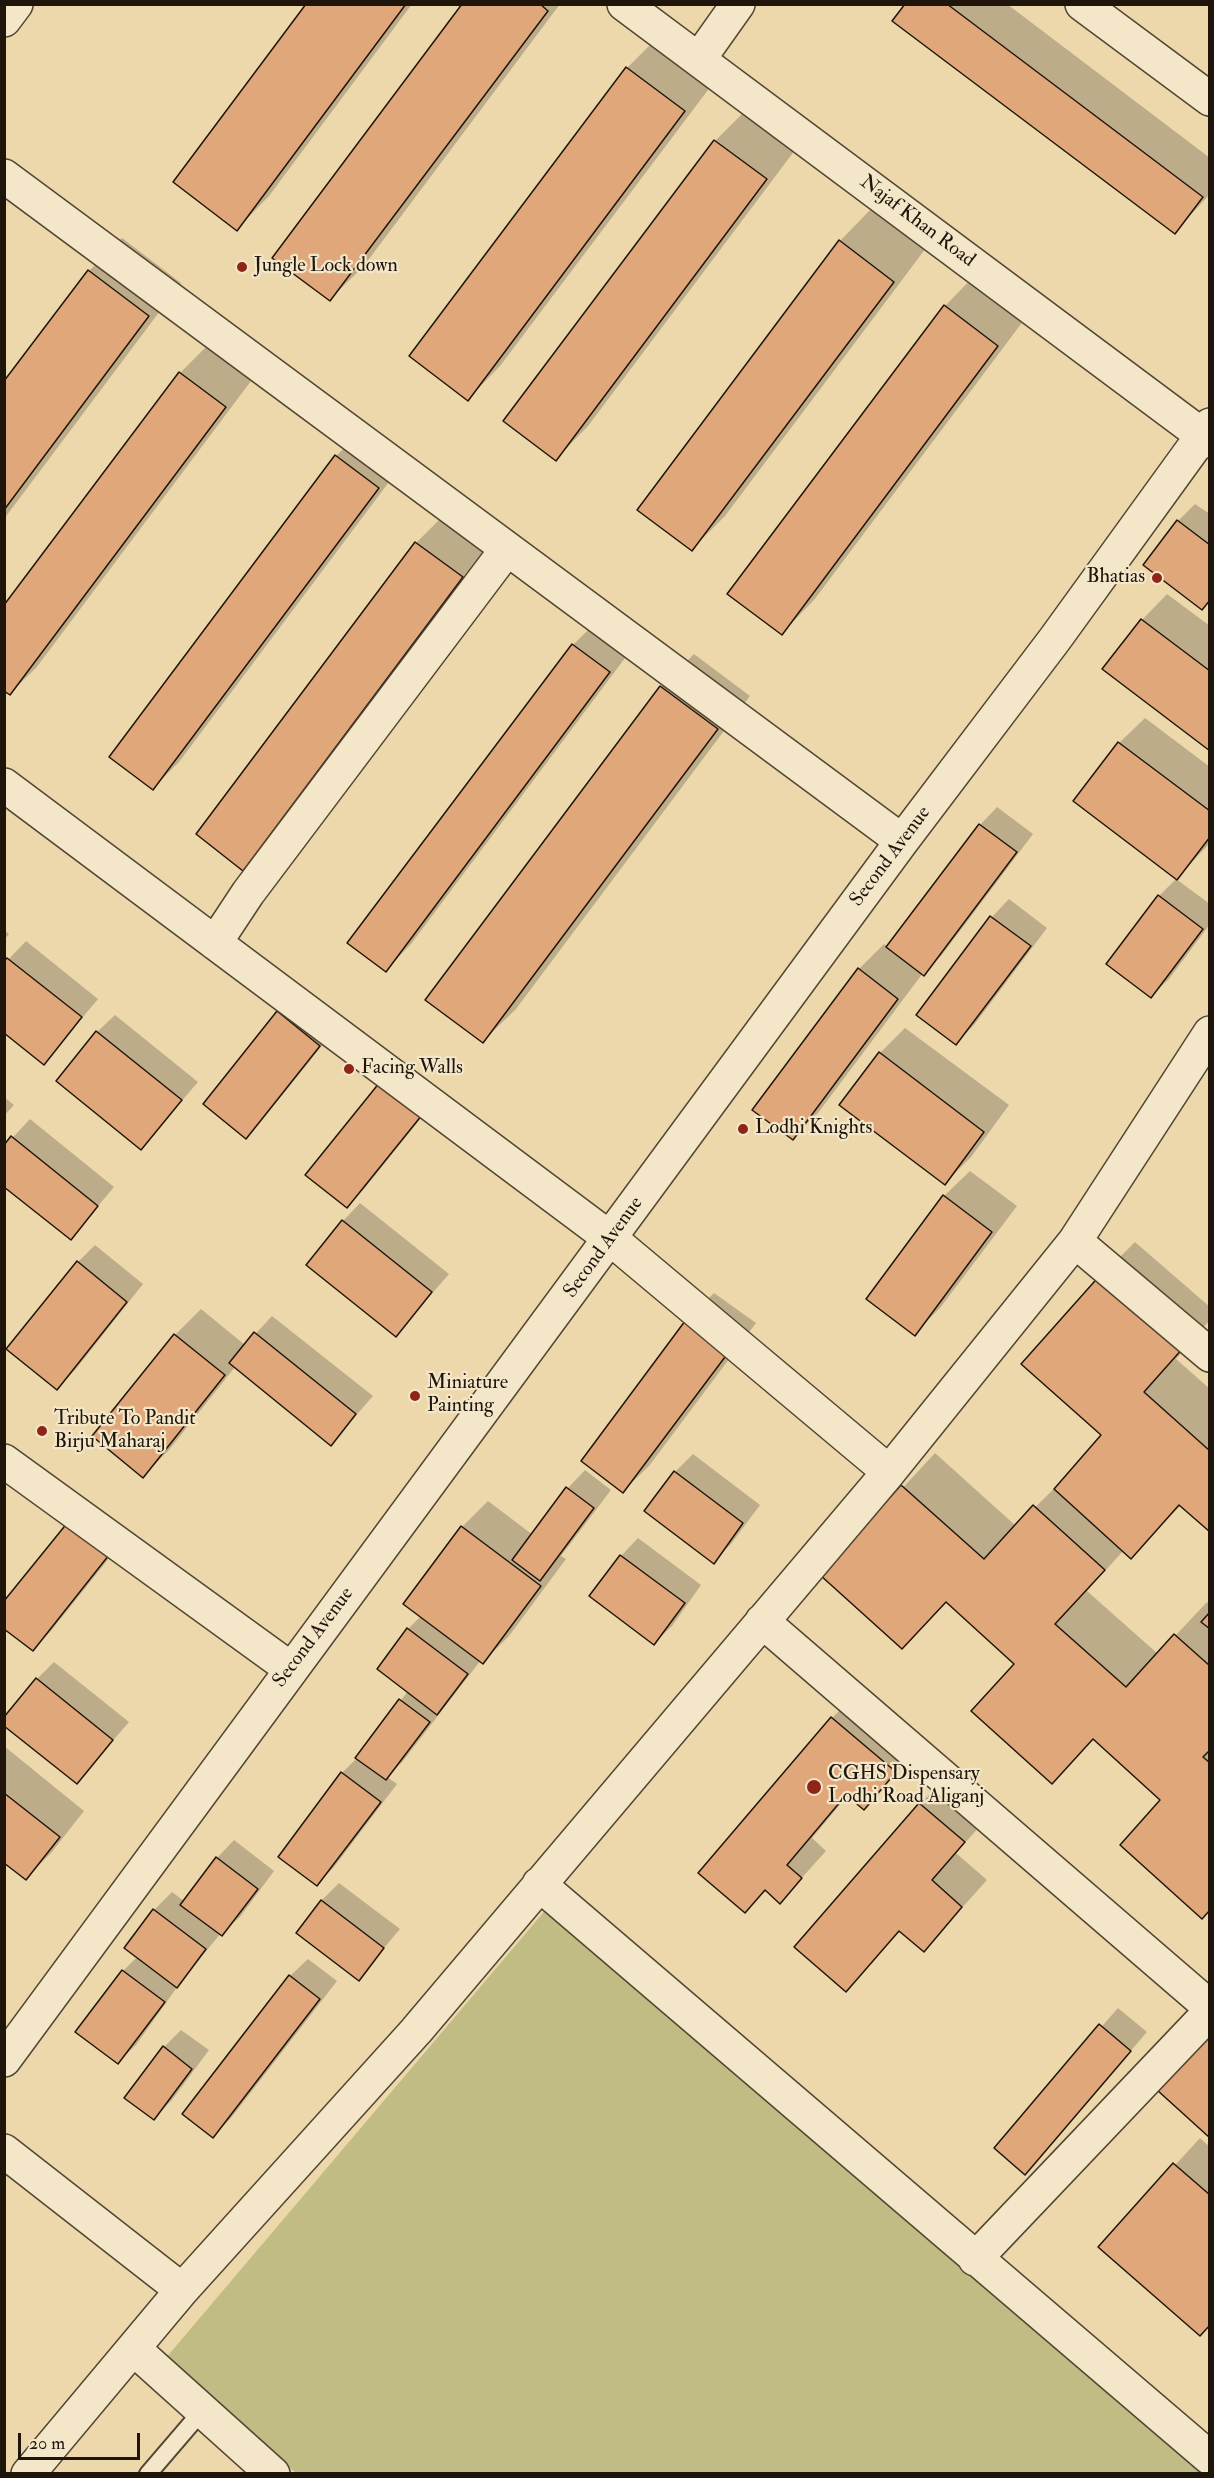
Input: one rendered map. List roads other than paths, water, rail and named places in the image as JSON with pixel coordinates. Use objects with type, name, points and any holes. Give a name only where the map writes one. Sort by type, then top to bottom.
[{"type":"street","points":[[4,20],[16,4]]},
{"type":"street","name":"Najaf Khan Road","points":[[624,4],[1207,434]]},
{"type":"street","points":[[699,59],[738,4]]},
{"type":"street","points":[[1082,4],[1209,99]]},
{"type":"street","points":[[4,176],[902,841]]},
{"type":"street","name":"Second Avenue","points":[[4,2060],[902,841],[1207,434]]},
{"type":"street","points":[[215,942],[248,893],[507,549]]},
{"type":"street","points":[[4,785],[611,1239],[889,1472]]},
{"type":"street","points":[[28,2474],[135,2350],[182,2290],[416,2031],[889,1472],[1075,1241],[1209,1033]]},
{"type":"street","points":[[1075,1241],[1209,1355]]},
{"type":"street","points":[[4,1461],[291,1669]]},
{"type":"street","points":[[762,1621],[1205,1997],[975,2259]]},
{"type":"street","points":[[539,1884],[1209,2458]]},
{"type":"street","points":[[4,2151],[182,2290]]},
{"type":"street","points":[[135,2350],[273,2474]]},
{"type":"lane","points":[[148,2474],[202,2411]]},
{"type":"place","name":"Jungle Lock down","points":[[242,267]]},
{"type":"place","name":"Bhatias","points":[[1157,578]]},
{"type":"place","name":"Facing Walls","points":[[349,1069]]},
{"type":"place","name":"Lodhi Knights","points":[[743,1129]]},
{"type":"place","name":"Miniature Painting","points":[[415,1396]]},
{"type":"place","name":"Tribute To Pandit Birju Maharaj","points":[[42,1431]]},
{"type":"place","name":"CGHS Dispensary Lodhi Road Aliganj","points":[[814,1787]]}]
